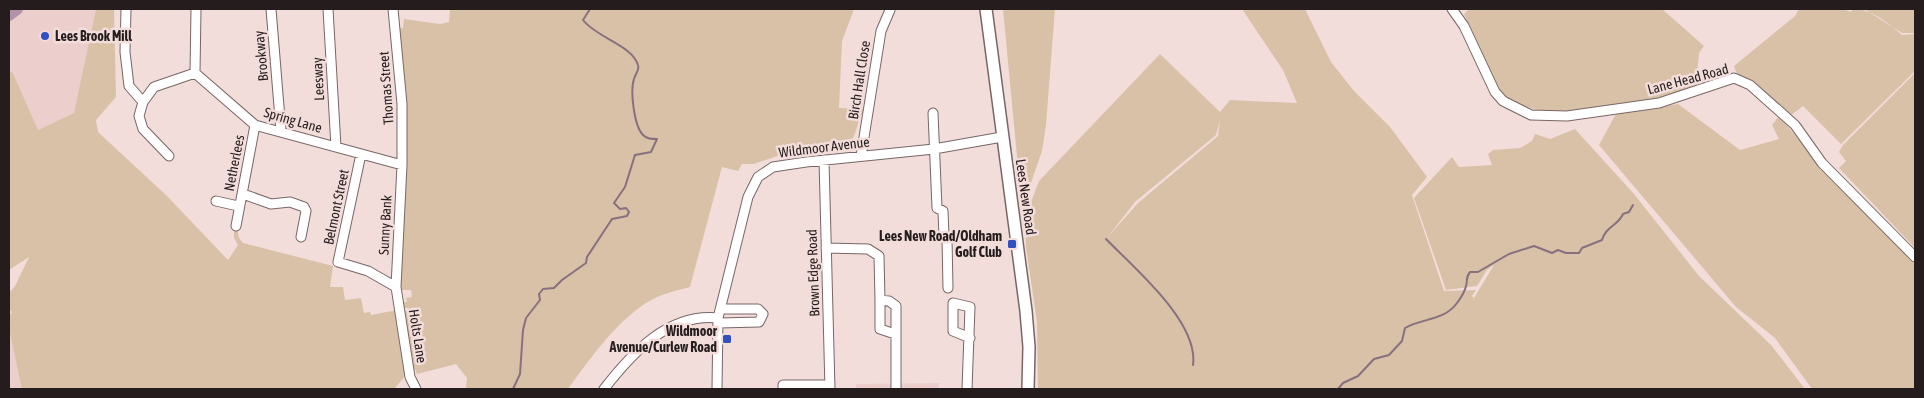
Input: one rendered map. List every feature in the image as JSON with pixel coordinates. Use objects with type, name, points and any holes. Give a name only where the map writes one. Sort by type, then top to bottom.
[{"type":"street","points":[[126,9],[125,52],[129,86],[143,102]]},
{"type":"street","points":[[170,156],[143,129],[139,116],[143,102],[154,87],[196,72],[196,9]]},
{"type":"street","name":"Brookway","points":[[271,9],[281,131]]},
{"type":"street","name":"Leesway","points":[[328,9],[336,147]]},
{"type":"street","name":"Thomas Street","points":[[393,9],[402,104],[402,165]]},
{"type":"street","name":"Lees New Road","points":[[986,9],[1026,311],[1029,347],[1028,389]]},
{"type":"street","name":"Lane Head Road","points":[[1452,9],[1464,26],[1495,92],[1503,101],[1531,115],[1567,116],[1660,103],[1734,78],[1750,86],[1795,125],[1822,163],[1915,257]]},
{"type":"street","name":"Birch Hall Close","points":[[861,156],[881,31],[890,10]]},
{"type":"street","name":"Spring Lane","points":[[196,72],[255,125],[402,165]]},
{"type":"street","points":[[932,113],[937,208],[942,211],[944,237],[947,239],[948,288]]},
{"type":"street","name":"Netherlees","points":[[236,226],[238,206],[243,194],[255,125]]},
{"type":"street","name":"Wildmoor Avenue","points":[[717,389],[719,316],[748,197],[758,177],[773,168],[824,160],[934,149],[1002,137]]},
{"type":"street","name":"Belmont Street","points":[[361,154],[338,262],[368,271],[396,287]]},
{"type":"street","name":"Brown Edge Road","points":[[783,389],[783,385],[830,387],[824,160]]},
{"type":"street","name":"Sunny Bank","points":[[396,287],[402,165]]},
{"type":"street","points":[[243,194],[271,204],[290,202],[304,207],[306,211],[301,237]]},
{"type":"street","name":"Netherlees","points":[[216,201],[238,206]]},
{"type":"street","points":[[826,248],[868,249],[879,256],[880,328],[896,334]]},
{"type":"street","name":"Holts Lane","points":[[396,287],[410,378],[416,389]]},
{"type":"street","points":[[880,300],[890,302],[896,306],[896,389]]},
{"type":"street","points":[[604,389],[622,366],[646,343],[672,325],[719,316]]},
{"type":"street","points":[[967,389],[970,338]]},
{"type":"shaded area","points":[[15,9],[96,9],[75,113],[38,130],[13,73],[9,71],[9,13]]},
{"type":"shaded area","points":[[96,9],[114,9],[116,97],[96,120],[98,132],[167,196],[228,260],[238,245],[234,238],[234,228],[237,228],[239,238],[243,243],[333,266],[330,287],[343,287],[345,300],[361,298],[364,313],[370,312],[371,315],[397,310],[406,375],[394,389],[22,389],[9,328],[9,316],[12,312],[9,309],[9,293],[15,286],[29,257],[9,270],[9,71],[13,73],[38,130],[74,113]]},
{"type":"shaded area","points":[[450,9],[854,9],[842,41],[839,108],[866,109],[860,118],[851,142],[847,146],[838,144],[825,150],[815,151],[801,148],[754,164],[742,164],[738,171],[722,167],[690,287],[657,297],[634,311],[603,343],[568,389],[466,389],[467,378],[456,364],[417,374],[415,369],[410,366],[403,312],[409,310],[408,308],[403,308],[402,302],[407,302],[406,298],[412,297],[411,290],[400,290],[405,160],[397,29],[403,28],[404,19],[440,24],[449,22]]},
{"type":"shaded area","points":[[1003,9],[1055,9],[1046,125],[1042,151],[1022,209]]},
{"type":"shaded area","points":[[1242,9],[1305,9],[1331,62],[1354,91],[1390,127],[1427,177],[1412,195],[1444,291],[1476,290],[1472,296],[1474,298],[1494,265],[1487,270],[1477,286],[1446,290],[1414,198],[1452,157],[1459,167],[1492,165],[1488,154],[1493,150],[1520,148],[1532,141],[1535,134],[1550,139],[1575,129],[1634,194],[1699,276],[1771,345],[1805,389],[1038,389],[1037,322],[1026,247],[1025,218],[1039,181],[1160,54],[1220,112],[1230,100],[1297,103],[1283,70]],"holes":[[[1220,120],[1218,136],[1138,203],[1107,238],[1135,202],[1216,135]]]},
{"type":"shaded area","points":[[1469,9],[1662,9],[1704,46],[1699,53],[1696,86],[1647,101],[1551,114],[1521,105],[1509,100],[1496,86],[1464,14]]},
{"type":"shaded area","points":[[1799,9],[1843,9],[1851,12],[1853,9],[1866,11],[1902,35],[1915,34],[1915,71],[1841,144],[1803,106],[1790,116],[1738,77],[1734,66],[1795,16]]},
{"type":"shaded area","points":[[1864,9],[1915,9],[1915,33],[1902,33]]},
{"type":"shaded area","points":[[1915,73],[1915,248],[1839,168],[1846,161],[1839,152],[1843,145]]},
{"type":"shaded area","points":[[1678,104],[1740,150],[1779,139],[1772,125],[1779,116],[1821,166],[1915,264],[1915,389],[1812,389],[1775,338],[1736,307],[1599,145],[1616,114]]},
{"type":"shaded area","points":[[9,321],[26,389],[9,389]]},
{"type":"shaded area","points":[[939,383],[939,389],[856,389],[856,384]]},
{"type":"waterway","points":[[9,15],[17,9]]},
{"type":"waterway","points":[[513,389],[520,374],[523,330],[526,318],[540,300],[539,294],[543,289],[554,288],[586,263],[587,257],[612,219],[627,216],[629,212],[626,208],[620,209],[614,203],[625,187],[635,155],[651,152],[657,139],[645,136],[637,124],[632,92],[638,67],[634,58],[629,52],[597,32],[583,20],[590,9]]},
{"type":"waterway","points":[[1338,389],[1343,383],[1358,376],[1374,359],[1389,355],[1402,341],[1405,328],[1439,316],[1452,309],[1464,293],[1470,272],[1478,272],[1509,254],[1534,246],[1552,253],[1558,250],[1566,253],[1579,253],[1582,248],[1602,240],[1606,232],[1623,214],[1629,212],[1633,205]]},
{"type":"waterway","points":[[1106,239],[1147,280],[1175,314],[1186,331],[1192,348],[1193,365]]},
{"type":"place","name":"Lees Brook Mill","points":[[45,36]]},
{"type":"place","name":"Lees New Road/Oldham Golf Club","points":[[1012,244]]},
{"type":"place","name":"Wildmoor Avenue/Curlew Road","points":[[727,339]]}]
